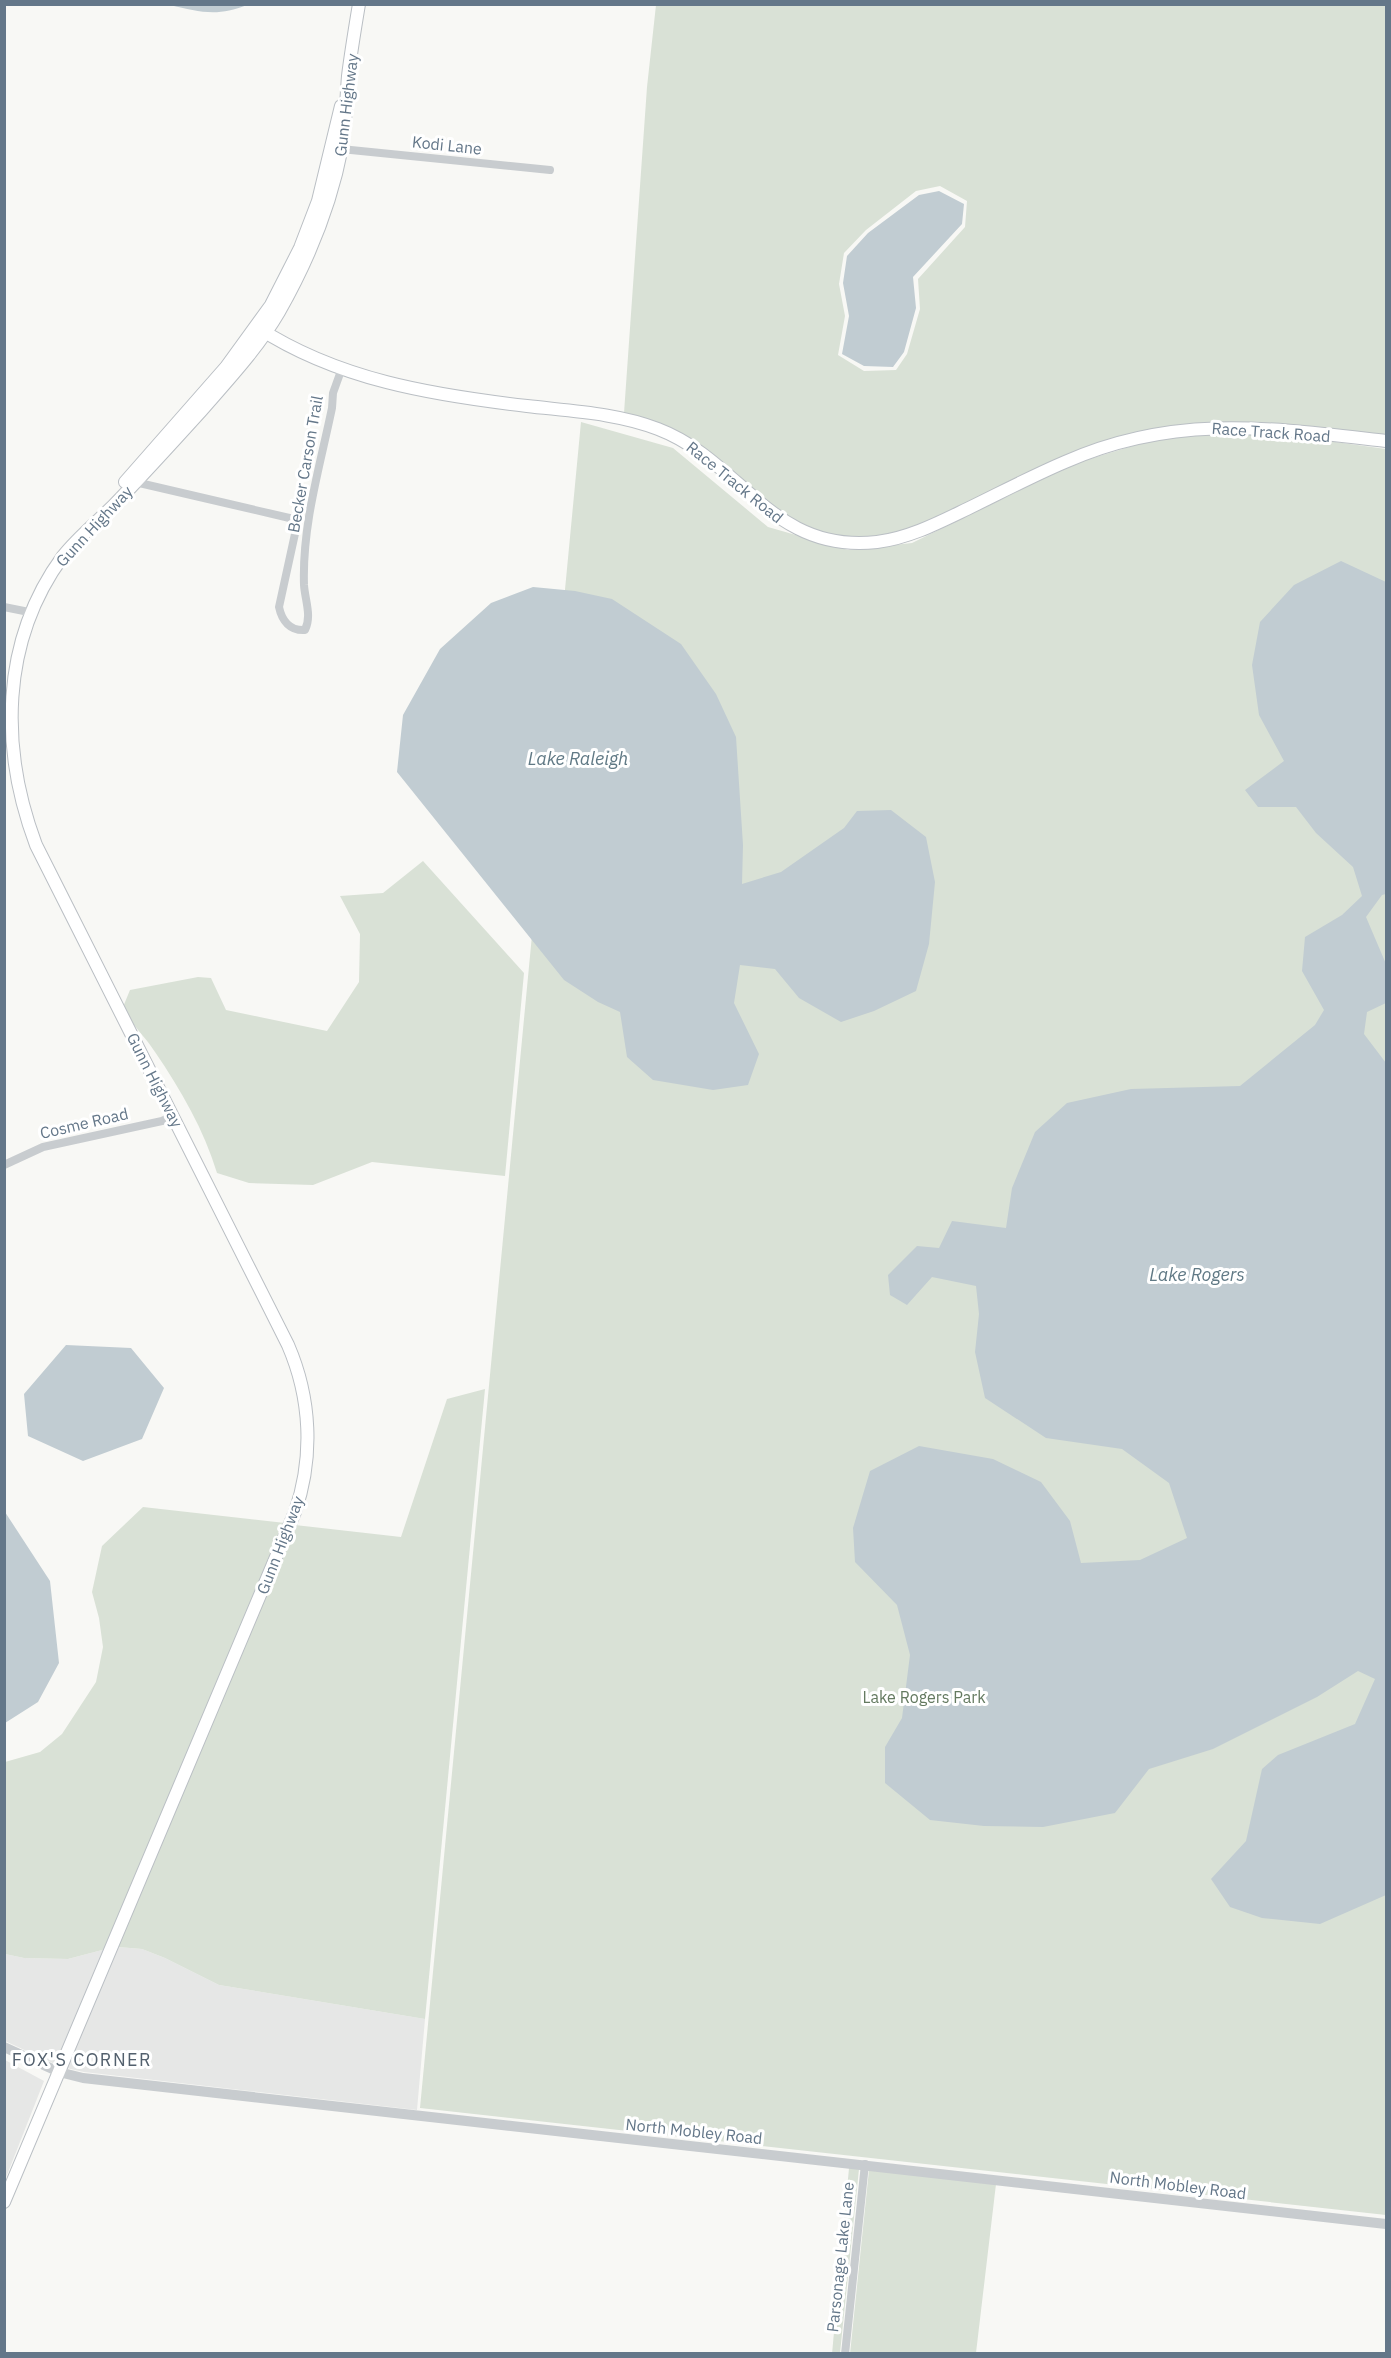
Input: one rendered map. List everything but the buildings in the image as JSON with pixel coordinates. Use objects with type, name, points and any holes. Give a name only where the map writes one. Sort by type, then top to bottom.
[{"type":"main road","name":"Gunn Highway","points":[[4,2202],[292,1521],[306,1464],[308,1435],[306,1408],[293,1355],[36,845],[16,793],[8,748],[7,701],[16,651],[29,612],[53,570],[80,536],[135,482],[222,387],[288,294],[314,241],[328,203],[341,149],[348,76],[359,4]]},
{"type":"main road","points":[[80,536],[103,506],[261,330],[310,223],[324,181],[348,76]]},
{"type":"main road","name":"Race Track Road","points":[[261,330],[305,353],[382,382],[429,393],[610,416],[647,425],[671,434],[702,453],[781,520],[816,536],[858,543],[888,540],[923,529],[1067,461],[1124,441],[1164,432],[1208,427],[1252,427],[1386,441]]},
{"type":"street","name":"Kodi Lane","points":[[341,149],[550,170]]},
{"type":"street","name":"Becker Carson Trail","points":[[135,482],[298,520],[279,607],[281,618],[292,628],[298,631],[305,630],[308,624],[304,586],[305,548],[309,514],[332,408],[333,393],[342,368]]},
{"type":"street","points":[[4,607],[29,612]]},
{"type":"street","name":"Cosme Road","points":[[4,1165],[43,1147],[162,1121],[173,1116]]},
{"type":"street","name":"North Mobley Road","points":[[4,2047],[60,2072],[83,2078],[1386,2224]]},
{"type":"street","name":"Parsonage Lake Lane","points":[[845,2354],[865,2164]]},
{"type":"shaded area","points":[[118,1947],[142,1949],[219,1985],[425,2019],[417,2110],[84,2072],[66,2068]]},
{"type":"shaded area","points":[[106,1949],[57,2065],[5,2041],[5,1954],[24,1958],[68,1959]]},
{"type":"shaded area","points":[[5,2060],[44,2081],[5,2180]]},
{"type":"green space","points":[[656,5],[1386,5],[1386,436],[1253,423],[1220,422],[1154,428],[1086,448],[935,518],[899,531],[862,537],[842,536],[800,523],[764,499],[714,455],[688,437],[670,428],[624,413],[647,87]],"holes":[[[940,186],[967,201],[965,227],[918,279],[920,309],[907,354],[896,370],[864,371],[838,355],[845,316],[839,284],[844,253],[866,230],[916,191]]]},
{"type":"green space","name":"Lake Rogers Park","points":[[581,422],[673,448],[768,527],[848,550],[912,543],[1073,464],[1159,438],[1248,430],[1386,449],[1386,2215],[420,2108]]},
{"type":"green space","points":[[423,861],[524,973],[505,1176],[372,1162],[313,1185],[249,1183],[217,1173],[199,1126],[183,1096],[123,1007],[130,990],[198,977],[211,978],[226,1010],[327,1031],[359,982],[360,934],[340,896],[383,893]]},
{"type":"green space","points":[[485,1389],[425,2019],[219,1985],[142,1949],[118,1947],[295,1525],[401,1537],[447,1399]]},
{"type":"green space","points":[[143,1507],[285,1523],[106,1949],[68,1959],[24,1958],[5,1954],[5,1762],[40,1752],[62,1734],[96,1682],[103,1647],[92,1592],[102,1546]]},
{"type":"green space","points":[[849,2168],[859,2169],[840,2353],[832,2354]]},
{"type":"green space","points":[[869,2170],[996,2184],[976,2353],[850,2354]]},
{"type":"water","points":[[170,5],[247,5],[227,11],[208,12]]},
{"type":"water","points":[[939,191],[964,204],[962,224],[913,277],[916,308],[904,352],[893,367],[864,366],[842,354],[849,316],[843,283],[847,256],[868,233],[919,195]]},
{"type":"water","name":"Lake Rogers","points":[[1341,561],[1386,582],[1386,894],[1382,895],[1366,917],[1386,964],[1386,1003],[1367,1012],[1364,1034],[1386,1063],[1386,1895],[1320,1924],[1262,1918],[1230,1907],[1211,1879],[1246,1841],[1262,1769],[1278,1755],[1355,1724],[1375,1679],[1358,1671],[1317,1697],[1213,1749],[1149,1769],[1115,1813],[1043,1827],[984,1826],[930,1820],[885,1783],[885,1747],[902,1718],[910,1655],[897,1605],[855,1562],[853,1528],[870,1471],[919,1446],[993,1459],[1041,1482],[1070,1521],[1081,1563],[1140,1560],[1187,1538],[1169,1483],[1122,1449],[1046,1438],[985,1398],[975,1352],[979,1314],[976,1286],[932,1277],[907,1305],[890,1295],[888,1275],[917,1246],[939,1248],[952,1221],[1006,1228],[1012,1188],[1035,1132],[1067,1103],[1131,1089],[1240,1086],[1315,1025],[1324,1010],[1302,971],[1305,937],[1342,915],[1362,896],[1353,867],[1316,833],[1296,807],[1258,807],[1245,790],[1284,761],[1259,715],[1252,665],[1260,622],[1294,585]]},
{"type":"water","name":"Lake Raleigh","points":[[533,587],[575,591],[612,599],[681,644],[716,694],[736,737],[743,845],[742,884],[781,872],[844,828],[857,811],[891,810],[926,837],[935,882],[929,944],[916,991],[874,1011],[841,1022],[799,998],[775,969],[740,965],[734,1003],[759,1054],[748,1085],[713,1090],[653,1080],[627,1057],[620,1012],[598,1002],[564,980],[397,772],[403,715],[440,649],[491,603]]},
{"type":"water","points":[[66,1345],[131,1348],[164,1388],[142,1439],[83,1461],[28,1436],[24,1394]]},
{"type":"water","points":[[5,1512],[50,1581],[59,1663],[38,1702],[5,1723]]},
{"type":"district","name":"FOX'S CORNER","points":[[82,2060]]}]
